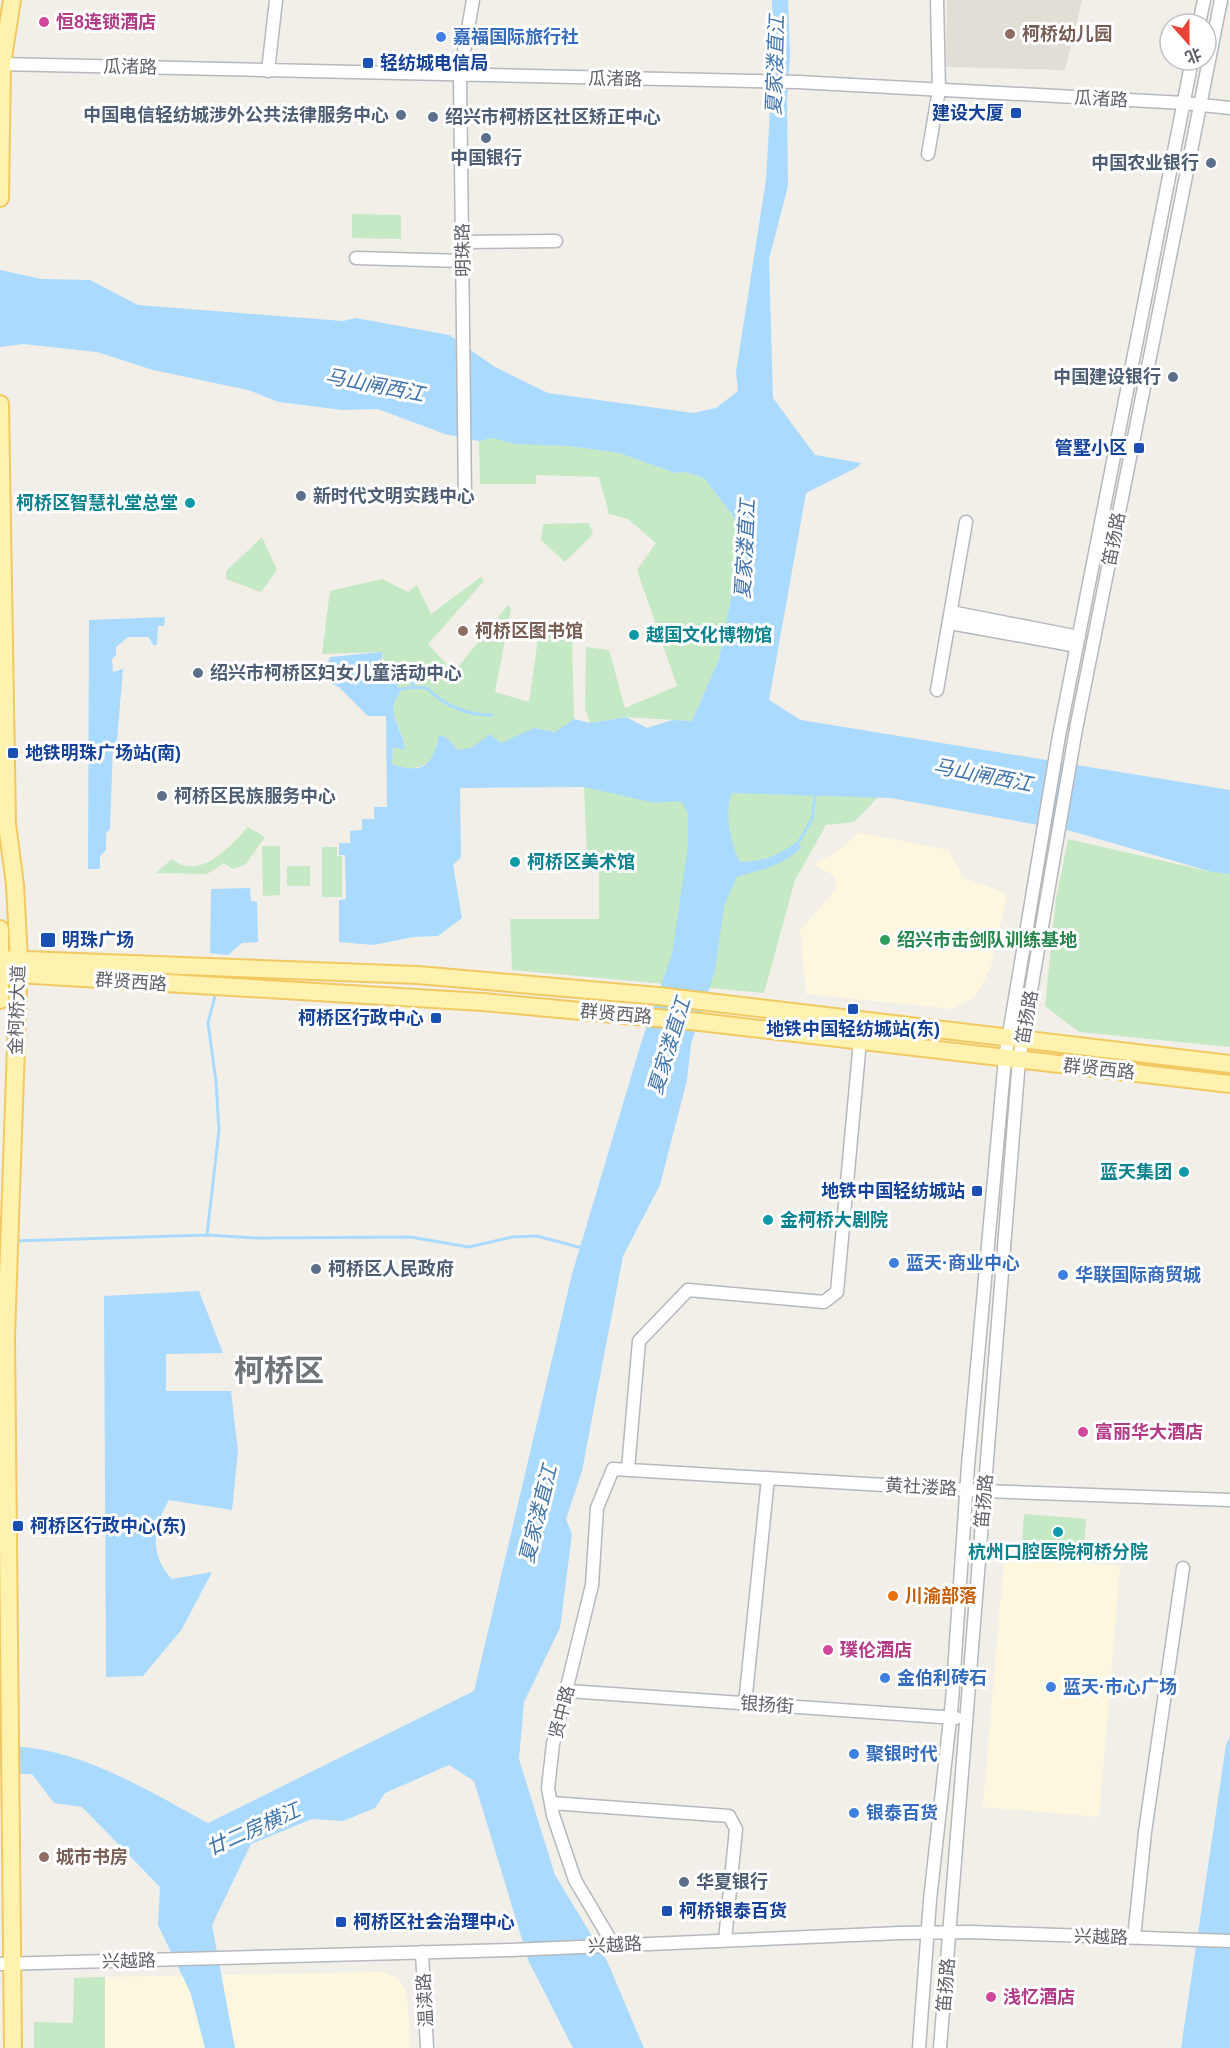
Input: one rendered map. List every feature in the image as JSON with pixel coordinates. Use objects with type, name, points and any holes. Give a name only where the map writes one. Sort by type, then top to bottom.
[{"type":"main road","points":[[0,198],[1,64],[12,0]]},
{"type":"main road","name":"金柯桥大道","points":[[0,404],[8,824],[15,885],[19,967],[9,1255],[3,1336],[11,1739],[6,1964],[13,2048]]},
{"type":"main road","name":"金柯桥大道","points":[[0,929],[0,1000]]},
{"type":"main road","name":"群贤西路","points":[[0,966],[418,975],[658,996],[1230,1064]]},
{"type":"main road","name":"群贤西路","points":[[19,967],[201,987],[483,1002],[649,1017],[1230,1084]]},
{"type":"street","points":[[268,71],[276,0]]},
{"type":"street","name":"明珠路","points":[[465,500],[460,75],[473,0]]},
{"type":"street","points":[[928,154],[939,90],[937,0]]},
{"type":"street","name":"笛扬路","points":[[919,2048],[927,1933],[950,1718],[966,1490],[1012,1059],[1056,847],[1074,739],[1221,0]]},
{"type":"street","name":"瓜渚路","points":[[1,64],[756,83],[798,82],[1184,103],[1230,108]]},
{"type":"street","name":"笛扬路","points":[[1016,1039],[1041,844],[1059,736],[1190,72]]},
{"type":"street","points":[[463,242],[556,241]]},
{"type":"street","points":[[356,258],[463,261]]},
{"type":"street","points":[[937,690],[966,522]]},
{"type":"street","points":[[950,617],[1078,641]]},
{"type":"street","points":[[628,1469],[639,1341],[688,1290],[824,1302],[837,1292],[860,1041]]},
{"type":"street","name":"笛扬路","points":[[940,2048],[985,1491],[1012,1059]]},
{"type":"street","name":"黄社溇路","points":[[613,1468],[985,1491],[1230,1500]]},
{"type":"street","name":"贤中路","points":[[610,1946],[575,1880],[548,1788],[553,1744],[568,1691],[592,1585],[597,1508],[613,1468]]},
{"type":"street","points":[[745,1704],[768,1478]]},
{"type":"street","points":[[1134,1938],[1144,1832],[1182,1568]]},
{"type":"street","name":"银扬街","points":[[568,1691],[966,1719]]},
{"type":"street","points":[[551,1803],[729,1816],[736,1829],[726,1940]]},
{"type":"street","name":"兴越路","points":[[6,1964],[510,1950],[951,1932],[1230,1941]]},
{"type":"street","name":"温渎路","points":[[422,1952],[427,2048]]},
{"type":"shaded area","name":"柯桥幼儿园","points":[[947,0],[1082,0],[1065,70],[946,67]]},
{"type":"shaded area","points":[[860,833],[949,850],[962,877],[1007,894],[990,970],[975,997],[952,1009],[806,994],[800,930],[836,890],[835,876],[814,864],[835,853]]},
{"type":"shaded area","name":"蓝天·市心广场","points":[[1004,1557],[1120,1566],[1099,1817],[983,1807]]},
{"type":"shaded area","points":[[383,1972],[398,1979],[407,1993],[410,2048],[105,2048],[105,1977]]},
{"type":"green space","points":[[352,214],[401,215],[401,239],[352,238]]},
{"type":"green space","points":[[493,438],[515,443],[568,446],[619,453],[675,473],[686,472],[704,478],[734,517],[740,553],[719,659],[692,721],[626,717],[590,723],[585,709],[586,647],[609,650],[625,708],[677,686],[637,570],[656,543],[628,519],[609,514],[599,477],[536,475],[536,484],[480,484],[479,441]]},
{"type":"green space","points":[[589,523],[593,534],[565,562],[541,540],[543,524]]},
{"type":"green space","points":[[262,537],[277,570],[261,592],[226,579],[226,571]]},
{"type":"green space","points":[[481,577],[484,581],[428,644],[454,672],[508,605],[511,609],[495,692],[529,702],[541,618],[572,634],[574,719],[555,732],[534,728],[501,744],[490,734],[471,749],[458,750],[447,738],[436,754],[419,767],[392,765],[393,747],[405,749],[394,714],[395,700],[400,693],[382,652],[322,654],[330,591],[382,579],[408,592],[417,585],[431,614]]},
{"type":"green space","points":[[584,787],[618,793],[778,793],[879,796],[854,822],[826,825],[795,880],[764,993],[512,970],[510,919],[599,919],[599,864],[587,858]]},
{"type":"green space","points":[[248,827],[265,837],[246,864],[233,869],[224,863],[207,874],[156,873],[172,859],[183,865],[193,866],[214,859]]},
{"type":"green space","points":[[1068,839],[1212,872],[1230,874],[1230,1047],[1079,1032],[1045,1006],[1056,899]]},
{"type":"green space","points":[[262,846],[280,846],[280,895],[263,896]]},
{"type":"green space","points":[[322,847],[337,847],[337,856],[342,856],[342,897],[322,897]]},
{"type":"green space","points":[[287,866],[310,866],[310,886],[287,886]]},
{"type":"green space","points":[[1024,1514],[1086,1519],[1084,1549],[1022,1544]]},
{"type":"green space","points":[[105,1977],[105,2048],[34,2048],[34,2022],[73,2023],[74,1978]]},
{"type":"water","points":[[772,0],[788,0],[790,56],[787,100],[788,186],[769,259],[773,398],[815,455],[861,463],[856,468],[806,493],[769,700],[801,720],[1230,790],[1230,874],[1212,872],[1071,831],[891,798],[732,793],[728,810],[729,828],[740,862],[770,857],[796,842],[801,847],[779,863],[737,877],[724,906],[715,971],[691,1044],[687,1080],[660,1185],[623,1256],[582,1471],[566,1519],[572,1534],[560,1628],[524,1702],[519,1759],[555,1875],[607,1961],[644,2048],[573,2048],[529,1962],[474,1781],[449,1765],[385,1793],[375,1808],[343,1821],[312,1819],[251,1844],[212,1925],[235,2048],[205,2048],[191,1994],[158,1925],[160,1887],[82,1807],[54,1803],[32,1774],[0,1774],[0,1746],[28,1748],[82,1761],[134,1783],[208,1823],[474,1691],[572,1274],[642,1040],[672,954],[688,846],[688,814],[681,801],[655,803],[584,787],[460,788],[461,857],[453,865],[462,918],[438,936],[413,937],[374,945],[339,942],[339,900],[346,899],[345,855],[339,855],[339,843],[350,843],[350,831],[362,830],[362,819],[374,819],[374,807],[387,807],[386,716],[368,716],[339,687],[322,680],[330,657],[382,652],[382,664],[397,668],[396,681],[400,693],[395,700],[394,715],[405,750],[393,747],[392,764],[403,767],[419,768],[425,765],[433,754],[439,735],[447,738],[458,750],[471,748],[490,734],[501,743],[534,728],[555,732],[574,719],[590,723],[626,717],[647,728],[672,720],[692,721],[719,659],[740,553],[734,517],[704,478],[686,472],[675,473],[619,453],[568,446],[515,444],[493,438],[479,441],[445,434],[378,409],[342,410],[279,402],[248,390],[153,370],[97,352],[23,344],[0,347],[0,270],[41,279],[90,280],[138,305],[343,321],[356,318],[449,335],[495,367],[548,393],[693,413],[716,408],[738,391],[736,372],[766,180],[773,57]]},
{"type":"water","points":[[165,617],[164,626],[158,626],[157,645],[153,645],[149,637],[128,637],[116,647],[116,655],[112,659],[113,672],[123,669],[117,740],[113,745],[110,829],[106,833],[106,850],[100,856],[100,869],[88,869],[89,620]]},
{"type":"water","points":[[250,888],[251,901],[257,902],[258,942],[242,943],[228,955],[210,953],[211,889]]},
{"type":"water","points":[[199,1291],[223,1353],[166,1354],[166,1391],[231,1391],[238,1451],[232,1510],[169,1500],[159,1520],[156,1541],[157,1551],[165,1570],[172,1579],[212,1572],[182,1629],[143,1676],[106,1677],[104,1296]]},
{"type":"water","points":[[1230,1736],[1230,2048],[1181,2048],[1226,1745]]},
{"type":"waterway","points":[[421,666],[412,671],[413,687],[427,688],[441,700],[457,708],[492,715]]},
{"type":"waterway","points":[[394,669],[411,671]]},
{"type":"waterway","points":[[397,690],[413,687]]},
{"type":"waterway","points":[[797,845],[812,819],[816,790]]},
{"type":"waterway","points":[[207,1235],[219,1130],[216,1082],[208,1023],[216,992]]},
{"type":"waterway","points":[[14,1241],[207,1235],[258,1238],[410,1237],[469,1247],[512,1237],[537,1236],[582,1248]]},
{"type":"place","name":"恒8连锁酒店","points":[[44,22]]},
{"type":"place","name":"柯桥幼儿园","points":[[1010,34]]},
{"type":"place","name":"嘉福国际旅行社","points":[[441,37]]},
{"type":"place","name":"轻纺城电信局","points":[[368,63]]},
{"type":"place","name":"建设大厦","points":[[1016,113]]},
{"type":"place","name":"中国电信轻纺城涉外公共法律服务中心","points":[[401,115]]},
{"type":"place","name":"绍兴市柯桥区社区矫正中心","points":[[433,117]]},
{"type":"place","name":"中国银行","points":[[486,138]]},
{"type":"place","name":"中国农业银行","points":[[1211,163]]},
{"type":"place","name":"中国建设银行","points":[[1173,377]]},
{"type":"place","name":"管墅小区","points":[[1139,448]]},
{"type":"place","name":"新时代文明实践中心","points":[[301,496]]},
{"type":"place","name":"柯桥区智慧礼堂总堂","points":[[190,503]]},
{"type":"place","name":"柯桥区图书馆","points":[[463,631]]},
{"type":"place","name":"越国文化博物馆","points":[[634,635]]},
{"type":"place","name":"绍兴市柯桥区妇女儿童活动中心","points":[[198,673]]},
{"type":"place","name":"地铁明珠广场站(南)","points":[[13,753]]},
{"type":"place","name":"柯桥区民族服务中心","points":[[162,796]]},
{"type":"place","name":"柯桥区美术馆","points":[[515,862]]},
{"type":"place","name":"明珠广场","points":[[48,940]]},
{"type":"place","name":"绍兴市击剑队训练基地","points":[[885,940]]},
{"type":"place","name":"地铁中国轻纺城站(东)","points":[[853,1009]]},
{"type":"place","name":"柯桥区行政中心","points":[[436,1018]]},
{"type":"place","name":"蓝天集团","points":[[1184,1172]]},
{"type":"place","name":"地铁中国轻纺城站","points":[[977,1191]]},
{"type":"place","name":"金柯桥大剧院","points":[[768,1220]]},
{"type":"place","name":"蓝天·商业中心","points":[[894,1263]]},
{"type":"place","name":"柯桥区人民政府","points":[[316,1269]]},
{"type":"place","name":"华联国际商贸城","points":[[1063,1275]]},
{"type":"place","name":"富丽华大酒店","points":[[1083,1432]]},
{"type":"place","name":"柯桥区行政中心(东)","points":[[18,1526]]},
{"type":"place","name":"杭州口腔医院柯桥分院","points":[[1058,1532]]},
{"type":"place","name":"川渝部落","points":[[893,1596]]},
{"type":"place","name":"璞伦酒店","points":[[828,1650]]},
{"type":"place","name":"金伯利砖石","points":[[885,1678]]},
{"type":"place","name":"蓝天·市心广场","points":[[1051,1687]]},
{"type":"place","name":"聚银时代","points":[[854,1754]]},
{"type":"place","name":"银泰百货","points":[[854,1813]]},
{"type":"place","name":"城市书房","points":[[44,1857]]},
{"type":"place","name":"华夏银行","points":[[684,1882]]},
{"type":"place","name":"柯桥银泰百货","points":[[667,1911]]},
{"type":"place","name":"柯桥区社会治理中心","points":[[341,1922]]},
{"type":"place","name":"浅忆酒店","points":[[991,1997]]},
{"type":"district","name":"柯桥区","points":[[279,1371]]},
{"type":"water label","name":"夏家溇直江","points":[[775,65]]},
{"type":"water label","name":"马山闸西江","points":[[375,385]]},
{"type":"water label","name":"夏家溇直江","points":[[745,549]]},
{"type":"water label","name":"马山闸西江","points":[[983,775]]},
{"type":"water label","name":"夏家溇直江","points":[[669,1046]]},
{"type":"water label","name":"夏家溇直江","points":[[538,1514]]},
{"type":"water label","name":"廿二房横江","points":[[253,1829]]}]
